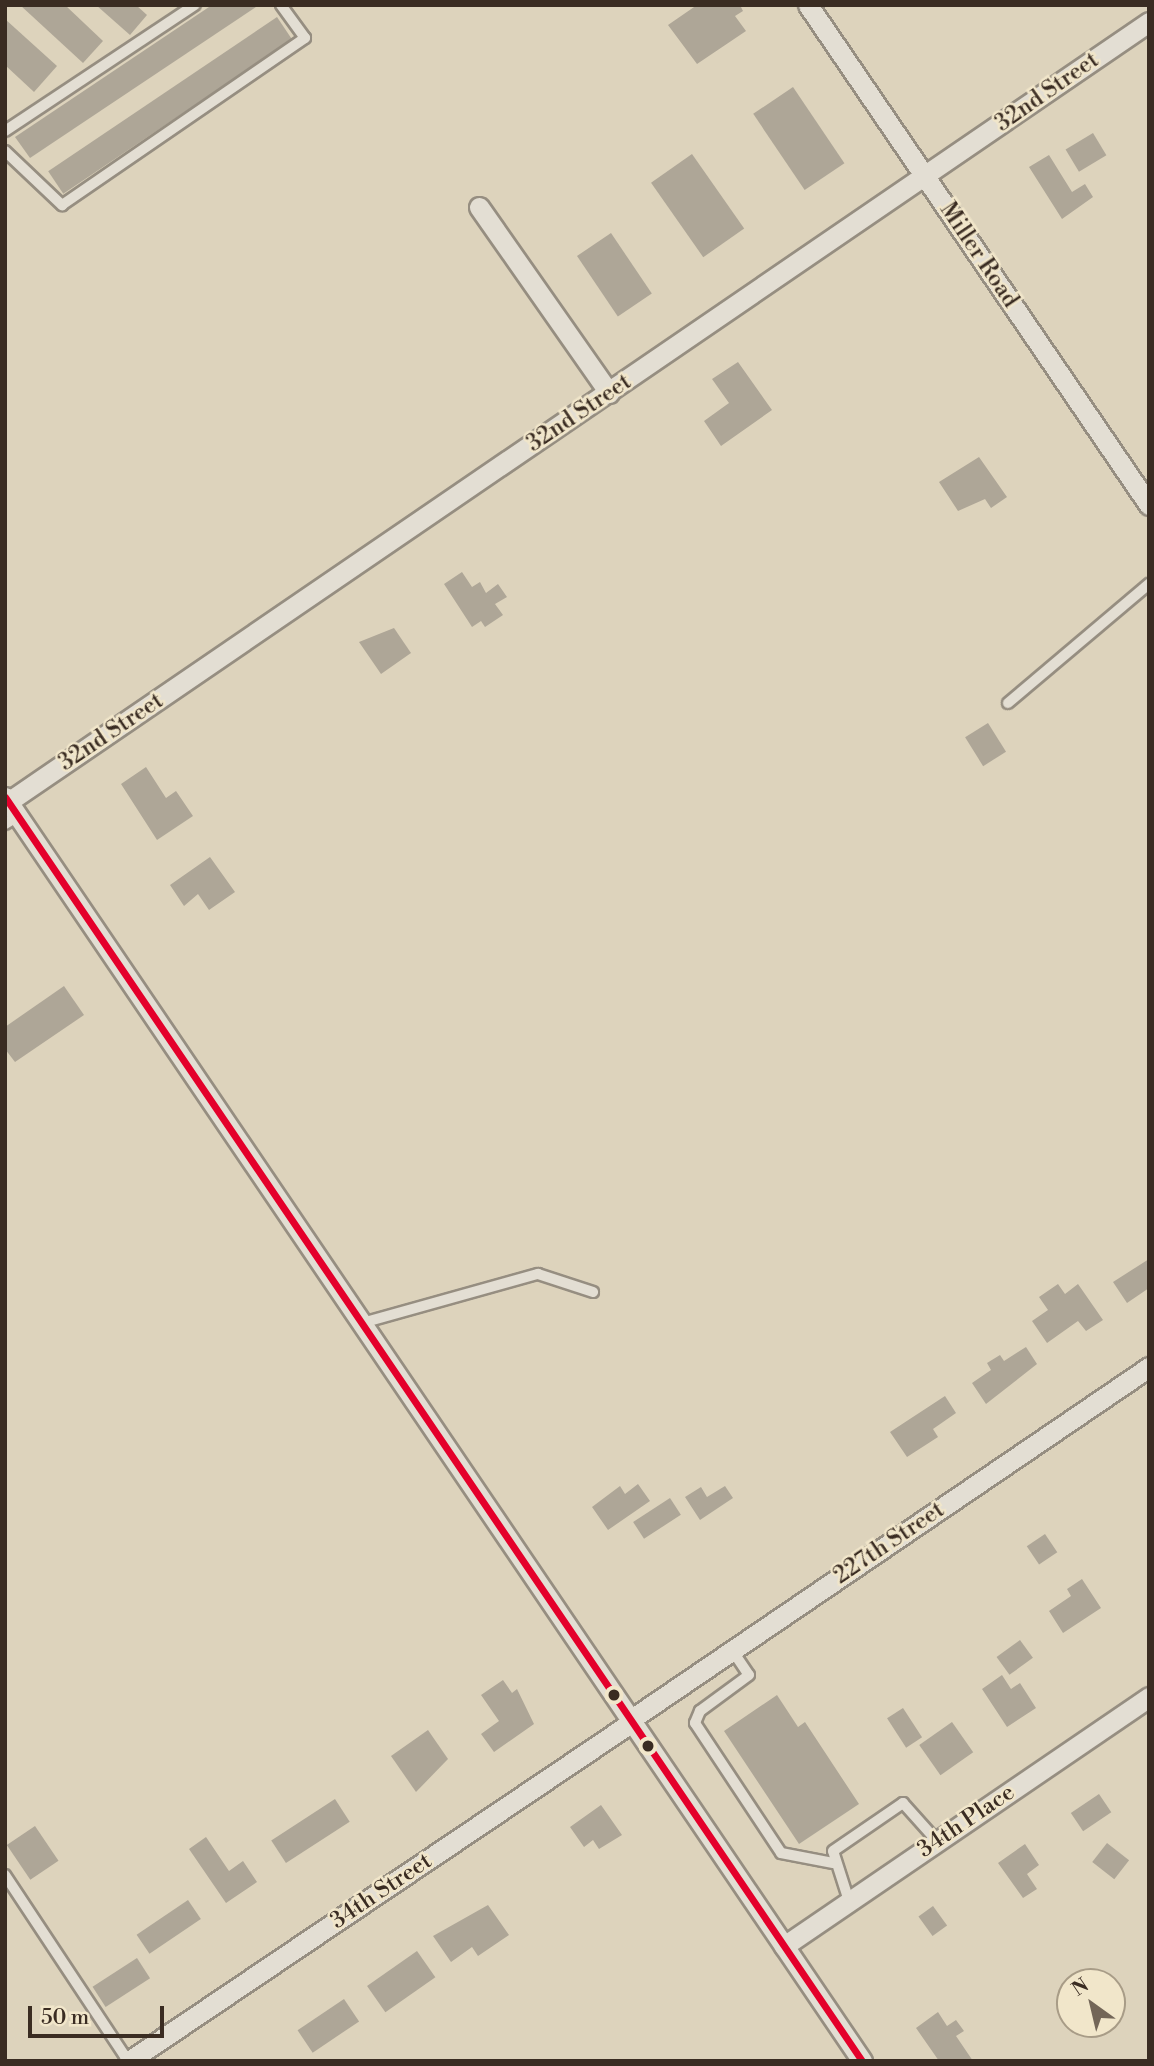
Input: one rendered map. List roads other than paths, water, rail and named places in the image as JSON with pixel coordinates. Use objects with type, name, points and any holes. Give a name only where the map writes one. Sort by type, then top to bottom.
[{"type":"street","name":"Miller Road","points":[[808,5],[1149,505]]},
{"type":"street","name":"32nd Street","points":[[9,810],[1149,22]]},
{"type":"street","points":[[479,207],[609,393]]},
{"type":"street","points":[[9,810],[362,1323],[862,2061]]},
{"type":"street","name":"227th Street","points":[[631,1721],[1149,1367]]},
{"type":"street","name":"34th Place","points":[[784,1946],[1149,1697]]},
{"type":"street","name":"34th Street","points":[[129,2061],[631,1721]]},
{"type":"lane","points":[[5,131],[195,5]]},
{"type":"lane","points":[[5,150],[62,205],[305,38],[281,5]]},
{"type":"lane","points":[[1008,703],[1149,584]]},
{"type":"lane","points":[[362,1323],[538,1274],[593,1292]]},
{"type":"lane","points":[[732,1650],[749,1675],[700,1711],[695,1723],[780,1853],[833,1863]]},
{"type":"lane","points":[[849,1901],[833,1863],[833,1851],[903,1803],[937,1842]]},
{"type":"lane","points":[[5,1875],[129,2061]]}]
